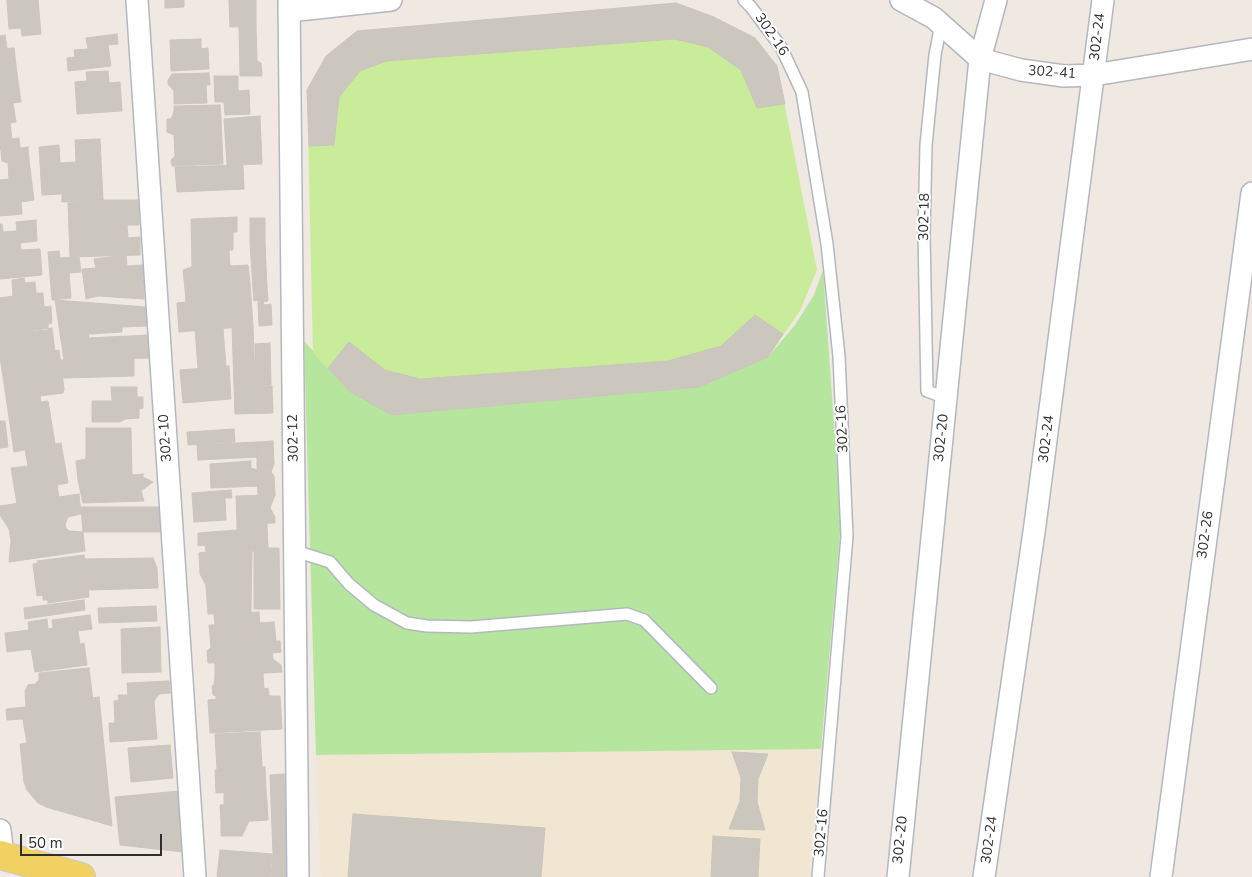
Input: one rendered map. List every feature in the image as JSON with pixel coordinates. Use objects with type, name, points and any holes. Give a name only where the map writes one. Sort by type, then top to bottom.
[{"type":"main road","points":[[1,853],[81,877]]},
{"type":"street","name":"302-10","points":[[137,0],[196,877]]},
{"type":"street","points":[[289,6],[392,0]]},
{"type":"street","name":"302-41","points":[[901,0],[934,18],[980,59],[1021,70],[1064,76],[1094,75],[1252,49]]},
{"type":"street","name":"302-20","points":[[898,877],[980,59],[996,0]]},
{"type":"street","name":"302-24","points":[[984,877],[1035,525],[1103,0]]},
{"type":"street","name":"302-12","points":[[289,6],[298,877]]},
{"type":"street","name":"302-26","points":[[1160,877],[1252,193]]},
{"type":"lane","name":"302-16","points":[[744,0],[781,47],[802,92],[827,244],[839,356],[847,536],[818,877]]},
{"type":"lane","name":"302-18","points":[[940,24],[926,145],[924,234],[927,390],[946,398]]},
{"type":"lane","points":[[295,551],[330,562],[350,584],[374,605],[407,623],[427,626],[471,627],[628,614],[644,620],[711,688]]},
{"type":"shaded area","points":[[821,749],[809,877],[321,877],[316,755]]},
{"type":"green space","points":[[676,3],[714,17],[755,38],[777,66],[817,270],[800,311],[768,357],[699,387],[391,415],[349,391],[313,353],[307,90],[326,56],[357,31]]},
{"type":"green space","points":[[823,270],[841,522],[821,749],[316,755],[304,341],[349,391],[768,357],[795,325],[814,295]]},
{"type":"building","points":[[7,0],[38,0],[41,34],[22,36],[21,28],[9,29]]},
{"type":"building","points":[[165,0],[184,0],[184,7],[165,8]]},
{"type":"building","points":[[229,0],[256,0],[256,26],[230,27]]},
{"type":"building","points":[[676,3],[714,17],[755,38],[777,66],[785,104],[757,108],[741,70],[708,47],[675,39],[386,61],[360,71],[339,97],[334,145],[309,146],[307,90],[326,56],[357,31]]},
{"type":"building","points":[[256,26],[257,61],[261,63],[262,76],[240,76],[239,27]]},
{"type":"building","points":[[117,34],[118,44],[108,45],[111,66],[68,71],[67,58],[75,57],[74,50],[88,49],[86,38]]},
{"type":"building","points":[[5,35],[7,48],[0,49],[0,36]]},
{"type":"building","points":[[201,39],[201,49],[208,48],[209,69],[171,71],[170,40]]},
{"type":"building","points":[[14,48],[17,74],[0,76],[0,49]]},
{"type":"building","points":[[108,71],[109,83],[120,82],[122,111],[77,114],[75,82],[87,81],[86,72]]},
{"type":"building","points":[[209,73],[210,85],[206,85],[207,103],[174,104],[174,91],[168,84],[172,74]]},
{"type":"building","points":[[17,74],[21,102],[0,104],[0,76]]},
{"type":"building","points":[[214,76],[238,76],[238,91],[249,90],[250,114],[225,115],[224,102],[215,102]]},
{"type":"building","points":[[13,103],[16,122],[10,123],[12,139],[19,138],[20,148],[0,150],[0,104]]},
{"type":"building","points":[[220,105],[221,117],[171,119],[174,106]]},
{"type":"building","points":[[260,116],[262,164],[227,165],[224,119]]},
{"type":"building","points":[[221,117],[223,164],[172,166],[171,160],[175,156],[174,135],[167,132],[167,119]]},
{"type":"building","points":[[100,139],[103,200],[62,202],[62,194],[42,195],[39,147],[59,145],[60,163],[76,162],[75,140]]},
{"type":"building","points":[[28,147],[29,160],[8,163],[2,161],[1,151]]},
{"type":"building","points":[[29,160],[34,200],[21,202],[22,214],[0,216],[0,180],[9,179],[8,163]]},
{"type":"building","points":[[243,165],[244,189],[177,192],[175,167]]},
{"type":"building","points":[[138,200],[139,225],[127,225],[128,238],[140,237],[140,255],[70,257],[68,203]]},
{"type":"building","points":[[237,217],[237,232],[233,232],[233,250],[229,250],[230,266],[248,265],[250,283],[185,289],[183,270],[192,267],[191,219]]},
{"type":"building","points":[[250,218],[265,218],[265,242],[250,243]]},
{"type":"building","points":[[36,220],[37,241],[20,243],[21,250],[40,249],[42,275],[0,279],[0,224],[2,224],[3,232],[17,231],[16,222]]},
{"type":"building","points":[[265,242],[267,288],[253,289],[250,243]]},
{"type":"building","points":[[59,251],[60,258],[79,257],[81,272],[69,273],[71,298],[52,300],[48,252]]},
{"type":"building","points":[[126,255],[127,266],[96,268],[94,259]]},
{"type":"building","points":[[143,265],[144,299],[98,296],[86,299],[82,269]]},
{"type":"building","points":[[24,278],[25,283],[35,282],[36,293],[43,293],[44,307],[51,306],[52,323],[48,324],[48,330],[0,334],[0,298],[13,296],[12,280]]},
{"type":"building","points":[[250,283],[253,326],[179,332],[177,303],[186,302],[185,289]]},
{"type":"building","points":[[267,288],[268,301],[263,302],[264,305],[271,304],[272,325],[259,326],[258,300],[254,301],[253,289]]},
{"type":"building","points":[[55,300],[146,307],[147,326],[122,327],[122,332],[89,334],[88,338],[149,335],[151,358],[64,360]]},
{"type":"building","points":[[755,315],[783,334],[768,357],[699,387],[391,415],[349,391],[328,368],[349,342],[385,370],[420,379],[668,361],[721,346]]},
{"type":"building","points":[[253,326],[255,386],[234,387],[232,327]]},
{"type":"building","points":[[52,328],[55,351],[59,350],[64,389],[6,397],[0,357],[0,334]]},
{"type":"building","points":[[223,328],[226,366],[198,368],[195,330]]},
{"type":"building","points":[[270,343],[271,385],[255,386],[255,344]]},
{"type":"building","points":[[134,358],[134,376],[62,378],[60,360]]},
{"type":"building","points":[[229,366],[231,399],[183,403],[180,370]]},
{"type":"building","points":[[272,386],[273,413],[235,414],[234,387]]},
{"type":"building","points":[[111,387],[137,387],[137,397],[143,397],[143,408],[139,409],[139,418],[125,419],[120,422],[92,422],[92,401],[112,401]]},
{"type":"building","points":[[64,389],[63,393],[40,396],[41,402],[48,401],[55,444],[14,452],[6,397]]},
{"type":"building","points":[[0,421],[5,421],[8,447],[0,448]]},
{"type":"building","points":[[86,428],[131,428],[132,475],[78,480],[76,461],[86,459]]},
{"type":"building","points":[[234,429],[235,442],[188,445],[187,432]]},
{"type":"building","points":[[273,441],[274,464],[257,464],[257,442]]},
{"type":"building","points":[[257,442],[257,457],[198,460],[197,445]]},
{"type":"building","points":[[61,443],[68,483],[57,485],[59,497],[17,504],[11,468],[28,466],[25,450]]},
{"type":"building","points":[[251,461],[251,468],[257,470],[258,486],[211,488],[210,464]]},
{"type":"building","points":[[257,464],[274,464],[271,472],[274,476],[275,495],[258,496]]},
{"type":"building","points":[[143,474],[143,477],[153,482],[141,491],[144,501],[83,503],[78,480]]},
{"type":"building","points":[[231,490],[232,498],[225,498],[226,520],[194,522],[192,493]]},
{"type":"building","points":[[79,494],[81,514],[68,517],[65,524],[69,531],[83,532],[85,551],[9,562],[11,541],[9,529],[0,515],[0,506]]},
{"type":"building","points":[[275,495],[270,508],[275,517],[275,523],[237,524],[236,496]]},
{"type":"building","points":[[81,507],[160,507],[162,532],[83,532]]},
{"type":"building","points":[[237,524],[267,524],[268,548],[279,548],[280,609],[254,609],[254,551],[237,550]]},
{"type":"building","points":[[237,530],[237,550],[252,550],[251,612],[208,614],[206,585],[200,574],[199,553],[206,552],[205,545],[198,546],[198,533]]},
{"type":"building","points":[[84,555],[89,597],[48,603],[48,600],[43,600],[43,595],[37,596],[33,564],[38,563],[37,561]]},
{"type":"building","points":[[153,558],[157,568],[158,588],[88,590],[85,559]]},
{"type":"building","points":[[84,600],[85,610],[25,619],[24,608]]},
{"type":"building","points":[[156,606],[157,621],[99,623],[98,608]]},
{"type":"building","points":[[259,612],[260,626],[255,627],[255,638],[250,638],[250,643],[280,641],[281,652],[272,653],[273,659],[208,663],[207,651],[211,647],[209,625],[215,625],[214,614]]},
{"type":"building","points":[[90,615],[92,629],[78,631],[80,644],[84,643],[87,665],[35,672],[31,649],[7,652],[5,633],[29,630],[28,622],[47,619],[48,629],[53,628],[52,620]]},
{"type":"building","points":[[274,622],[276,641],[250,643],[250,638],[255,638],[255,627],[260,626],[259,623]]},
{"type":"building","points":[[160,627],[161,672],[122,673],[121,629]]},
{"type":"building","points":[[273,659],[281,665],[282,672],[215,676],[215,662]]},
{"type":"building","points":[[89,668],[94,710],[67,714],[68,721],[24,726],[23,719],[7,720],[6,709],[26,707],[25,691],[28,685],[35,684],[39,680],[39,673]]},
{"type":"building","points":[[263,673],[264,689],[268,688],[269,696],[216,699],[216,696],[213,695],[212,686],[214,685],[215,676]]},
{"type":"building","points":[[169,681],[170,693],[159,694],[154,701],[157,739],[110,742],[109,723],[115,723],[114,701],[119,700],[118,695],[128,695],[127,683]]},
{"type":"building","points":[[280,696],[282,729],[210,733],[208,700]]},
{"type":"building","points":[[99,697],[112,826],[38,803],[27,790],[24,782],[20,744],[27,743],[24,726],[68,721],[67,714],[94,710],[92,698]]},
{"type":"building","points":[[260,732],[262,767],[217,770],[215,734]]},
{"type":"building","points":[[170,745],[173,778],[131,782],[128,748]]},
{"type":"building","points":[[732,752],[768,754],[758,779],[757,802],[765,830],[729,829],[740,801],[741,778]]},
{"type":"building","points":[[265,767],[266,790],[216,793],[215,770]]},
{"type":"building","points":[[284,774],[288,877],[271,877],[273,854],[270,775]]},
{"type":"building","points":[[266,790],[267,802],[224,805],[224,792]]},
{"type":"building","points":[[180,791],[183,852],[120,845],[115,797]]},
{"type":"building","points":[[267,802],[268,820],[221,823],[220,805]]},
{"type":"building","points":[[353,814],[545,828],[541,877],[348,877]]},
{"type":"building","points":[[249,821],[242,836],[221,836],[221,823]]},
{"type":"building","points":[[713,836],[760,839],[758,877],[711,877]]},
{"type":"building","points":[[220,850],[272,854],[270,877],[217,877]]}]
